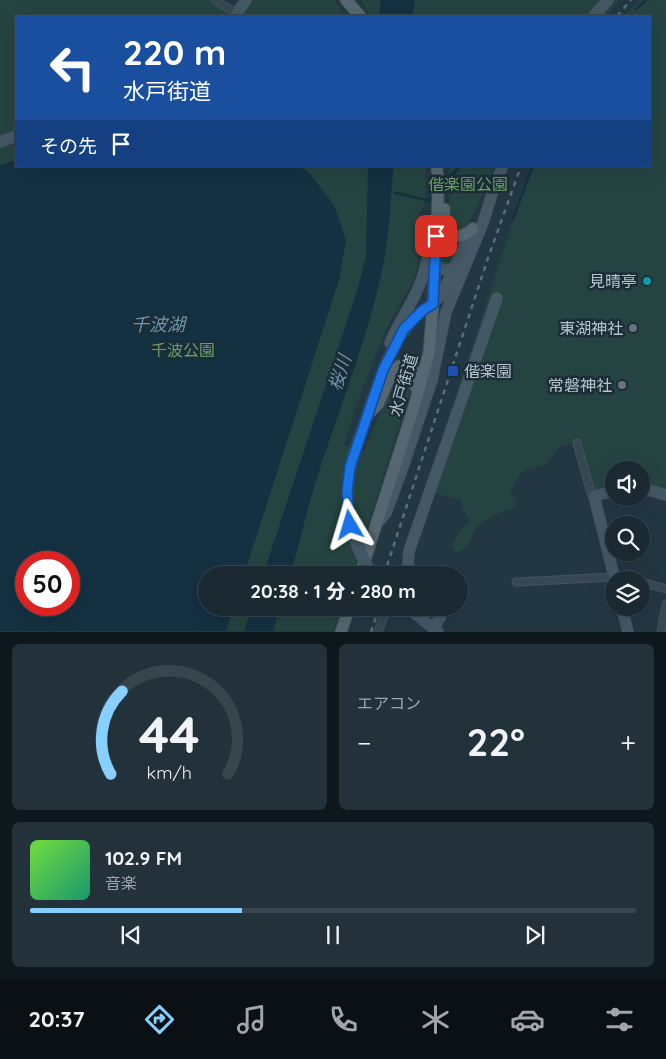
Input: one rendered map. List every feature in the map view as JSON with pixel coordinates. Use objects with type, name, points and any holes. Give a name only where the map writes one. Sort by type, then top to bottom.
[{"type":"main road","points":[[346,0],[359,15]]},
{"type":"main road","points":[[436,167],[444,182],[444,214],[447,231],[453,235],[462,236],[473,229]]},
{"type":"main road","name":"水戸街道","points":[[363,566],[413,410],[429,353],[435,264],[436,167]]},
{"type":"main road","points":[[368,414],[378,404],[391,374],[399,366],[415,370],[418,375],[413,398],[413,410]]},
{"type":"main road","points":[[341,632],[346,616]]},
{"type":"street","points":[[215,0],[236,15],[246,0]]},
{"type":"street","points":[[595,15],[608,0]]},
{"type":"street","points":[[0,142],[15,136]]},
{"type":"street","points":[[368,566],[353,538],[349,517],[347,492],[353,456],[383,370],[387,349],[419,286],[427,261],[436,167]]},
{"type":"street","points":[[383,370],[404,329],[423,310],[433,304],[445,290],[503,167]]},
{"type":"street","points":[[376,526],[386,513],[404,464],[432,380],[446,312],[483,223],[495,184]]},
{"type":"street","points":[[435,264],[441,269],[448,270],[458,262]]},
{"type":"street","points":[[408,566],[409,551],[497,298]]},
{"type":"street","points":[[577,443],[591,493],[594,496],[613,571]]},
{"type":"street","points":[[650,491],[666,495]]},
{"type":"street","points":[[594,496],[605,493]]},
{"type":"street","points":[[516,582],[605,578]]},
{"type":"street","points":[[650,585],[666,589]]},
{"type":"street","points":[[661,632],[666,604]]},
{"type":"street","points":[[378,632],[384,616]]},
{"type":"street","points":[[419,616],[436,629],[440,616]]},
{"type":"street","points":[[624,616],[628,632]]},
{"type":"green space","name":"千波湖","points":[[0,0],[215,0],[234,15],[15,15],[15,167],[426,167],[425,205],[420,212],[421,246],[416,271],[411,286],[391,319],[378,349],[357,403],[344,445],[364,451],[395,376],[404,371],[408,372],[412,378],[412,385],[355,566],[198,566],[198,616],[338,616],[333,631],[0,631]]},
{"type":"green space","points":[[253,0],[334,0],[344,15],[244,15]]},
{"type":"green space","points":[[361,0],[620,0],[607,15],[369,15]]},
{"type":"green space","name":"偕楽園","points":[[639,0],[666,0],[666,493],[650,489],[650,461],[605,461],[605,492],[594,495],[578,443],[559,446],[552,458],[545,464],[523,471],[516,480],[510,494],[515,497],[517,502],[515,507],[478,525],[467,546],[456,552],[452,547],[464,524],[469,524],[469,518],[462,509],[462,500],[425,491],[531,167],[651,167],[651,15],[626,15]]},
{"type":"green space","name":"偕楽園公園","points":[[449,167],[495,167],[450,266],[442,264],[442,220],[450,202]]},
{"type":"water","points":[[381,0],[415,0],[413,15],[379,15]]},
{"type":"water","name":"千波湖","points":[[15,160],[15,167],[302,167],[311,175],[334,205],[346,240],[339,280],[247,566],[198,566],[198,616],[231,616],[226,631],[0,631],[0,165]]},
{"type":"water","name":"桜川","points":[[368,167],[394,167],[388,237],[372,312],[317,479],[293,566],[266,566],[357,291],[366,256]]},
{"type":"water","points":[[457,167],[462,167],[429,202],[394,194],[394,191],[428,199]]},
{"type":"water","points":[[249,616],[278,616],[273,631],[244,631]]},
{"type":"waterway","points":[[636,9],[646,0]]},
{"type":"waterway","points":[[513,219],[533,167]]},
{"type":"railway","points":[[618,15],[631,0]]},
{"type":"railway","points":[[387,566],[488,258],[521,167]]},
{"type":"railway","points":[[371,632],[376,616]]},
{"type":"place","name":"見晴亭","points":[[647,281]]},
{"type":"place","name":"東湖神社","points":[[633,328]]},
{"type":"place","name":"偕楽園","points":[[453,371]]},
{"type":"place","name":"常磐神社","points":[[622,385]]},
{"type":"route","points":[[350,525],[347,492],[353,456],[383,370],[396,342],[411,321],[433,304],[436,236]]},
{"type":"park label","name":"千波公園","points":[[183,350]]}]
